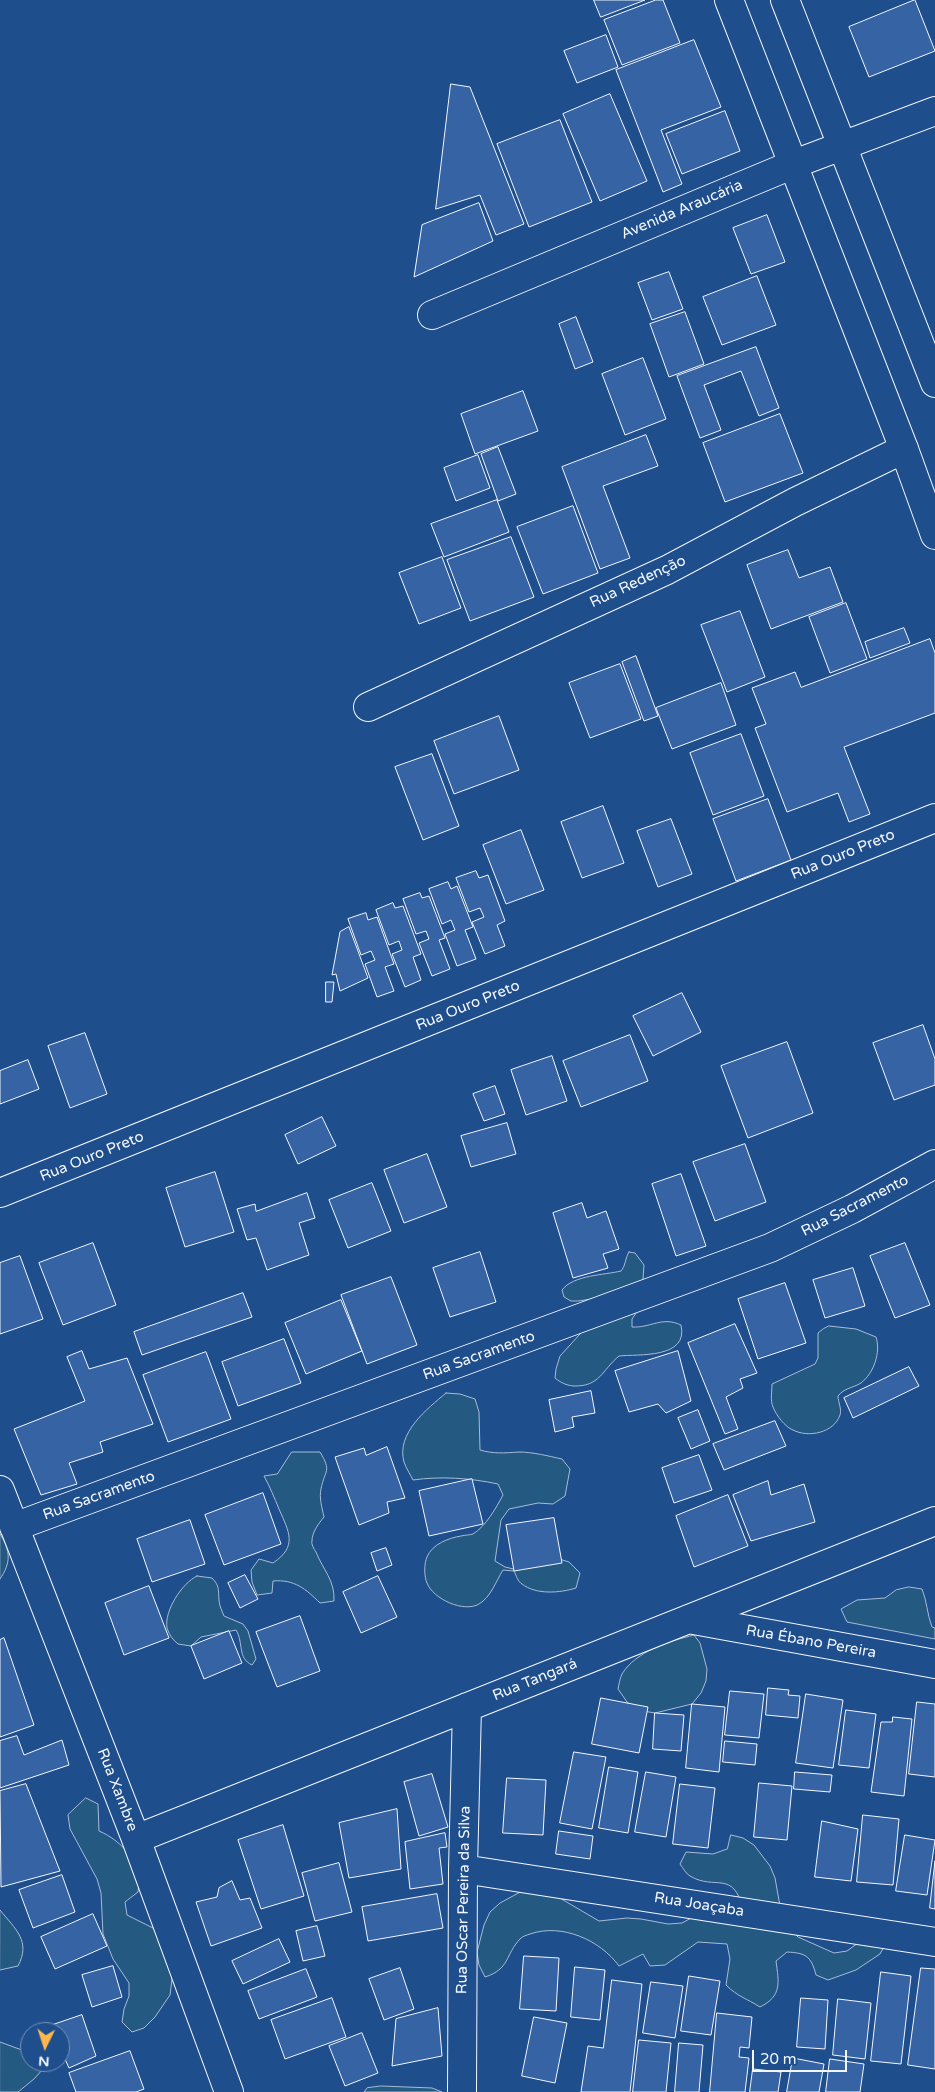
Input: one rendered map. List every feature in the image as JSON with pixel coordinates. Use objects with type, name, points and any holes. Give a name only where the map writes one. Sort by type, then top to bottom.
[{"type":"street","points":[[729,0],[933,525]]},
{"type":"street","points":[[785,0],[935,383]]},
{"type":"street","name":"Avenida Araucária","points":[[432,314],[794,164],[935,111]]},
{"type":"street","name":"Rua Redenção","points":[[368,707],[667,570],[795,502],[904,449]]},
{"type":"street","name":"Rua Ouro Preto","points":[[0,1193],[935,818]]},
{"type":"street","name":"Rua Sacramento","points":[[14,1527],[770,1248],[852,1209],[935,1164]]},
{"type":"street","name":"Rua Xambre","points":[[0,1490],[136,1839],[229,2092]]},
{"type":"street","name":"Rua Tangará","points":[[136,1839],[935,1521]]},
{"type":"street","name":"Rua Ébano Pereira","points":[[688,1619],[935,1664]]},
{"type":"street","name":"Rua OScar Pereira da Silva","points":[[462,2092],[463,1869],[467,1707]]},
{"type":"street","name":"Rua Joaçaba","points":[[463,1869],[935,1942]]},
{"type":"shaded area","points":[[629,1252],[635,1253],[644,1265],[641,1306],[632,1319],[632,1327],[662,1322],[681,1325],[681,1336],[677,1344],[670,1349],[660,1352],[619,1356],[600,1377],[589,1384],[573,1386],[561,1382],[555,1378],[560,1356],[591,1322],[599,1308],[592,1299],[571,1301],[564,1297],[562,1290],[567,1285],[581,1278],[621,1271]]},
{"type":"shaded area","points":[[829,1326],[856,1329],[876,1337],[877,1356],[873,1368],[866,1379],[840,1393],[838,1396],[840,1415],[837,1421],[826,1430],[806,1434],[787,1426],[776,1414],[772,1402],[772,1384],[815,1364],[818,1358],[818,1333]]},
{"type":"shaded area","points":[[446,1393],[460,1394],[475,1399],[479,1412],[480,1450],[495,1453],[524,1452],[546,1455],[562,1459],[570,1469],[565,1496],[553,1504],[538,1503],[509,1509],[501,1520],[495,1561],[505,1567],[518,1570],[556,1558],[569,1562],[580,1573],[576,1588],[556,1592],[534,1590],[521,1583],[514,1571],[503,1570],[487,1597],[479,1604],[473,1606],[465,1607],[450,1603],[430,1589],[426,1580],[425,1570],[429,1552],[446,1540],[473,1534],[478,1531],[503,1495],[498,1484],[487,1482],[445,1478],[413,1480],[404,1462],[403,1451],[405,1441],[422,1414]]},
{"type":"shaded area","points":[[292,1452],[320,1452],[326,1463],[327,1470],[320,1495],[324,1517],[314,1531],[312,1542],[331,1581],[334,1601],[320,1603],[299,1586],[280,1581],[273,1581],[272,1593],[257,1595],[252,1582],[251,1570],[259,1559],[273,1563],[281,1557],[289,1545],[286,1525],[264,1476],[277,1474]]},
{"type":"shaded area","points":[[0,1534],[8,1551],[8,1562],[0,1579]]},
{"type":"shaded area","points":[[197,1576],[212,1578],[215,1581],[224,1616],[243,1624],[248,1631],[256,1659],[252,1665],[247,1662],[242,1654],[236,1630],[201,1637],[191,1646],[178,1644],[170,1635],[167,1621],[171,1606],[180,1591]]},
{"type":"shaded area","points":[[909,1587],[922,1589],[930,1622],[932,1627],[935,1628],[935,1639],[847,1622],[841,1609],[857,1600],[885,1598],[896,1590]]},
{"type":"shaded area","points":[[694,1635],[700,1643],[707,1669],[706,1681],[701,1693],[692,1704],[655,1713],[637,1710],[627,1702],[618,1689],[621,1676],[628,1666],[654,1648]]},
{"type":"shaded area","points":[[86,1798],[98,1804],[99,1831],[116,1841],[134,1863],[139,1882],[138,1892],[125,1902],[127,1915],[161,1932],[175,1956],[170,1995],[155,2017],[144,2028],[132,2032],[122,2022],[129,1996],[129,1983],[113,1959],[103,1934],[101,1893],[97,1879],[70,1829],[68,1815]]},
{"type":"shaded area","points":[[731,1835],[743,1838],[754,1845],[770,1866],[775,1878],[782,1917],[798,1937],[834,1953],[847,1951],[858,1943],[886,1943],[880,1954],[856,1970],[828,1980],[816,1975],[807,1957],[799,1953],[787,1952],[776,1961],[778,1982],[776,1993],[767,2003],[760,2007],[738,1995],[726,1985],[730,1959],[727,1944],[698,1942],[665,1965],[650,1966],[643,1954],[619,1966],[602,1948],[579,1936],[567,1932],[542,1931],[521,1938],[503,1966],[493,1974],[485,1977],[479,1965],[477,1952],[484,1925],[490,1912],[500,1903],[524,1890],[553,1894],[599,1921],[627,1918],[668,1924],[682,1923],[693,1917],[743,1909],[734,1889],[722,1883],[699,1880],[689,1875],[680,1864],[686,1852],[713,1854],[727,1849]]},
{"type":"shaded area","points":[[0,1910],[20,1936],[23,1950],[18,1966],[0,1970]]},
{"type":"shaded area","points":[[0,2042],[20,2049],[20,2072],[40,2072],[18,2092],[0,2092]]},
{"type":"shaded area","points":[[381,2086],[432,2088],[442,2092],[364,2092],[367,2088]]},
{"type":"building","points":[[594,0],[645,0],[601,17]]},
{"type":"building","points":[[656,0],[663,0],[680,43],[622,65],[604,20]]},
{"type":"building","points":[[915,0],[935,51],[869,77],[849,27]]},
{"type":"building","points":[[606,35],[618,67],[577,83],[564,51]]},
{"type":"building","points":[[694,40],[721,107],[661,130],[682,184],[663,192],[616,70]]},
{"type":"building","points":[[451,84],[470,87],[524,224],[496,235],[480,195],[436,209]]},
{"type":"building","points":[[610,94],[647,181],[600,201],[563,114]]},
{"type":"building","points":[[725,111],[740,151],[682,174],[666,134]]},
{"type":"building","points":[[560,120],[592,202],[529,227],[497,144]]},
{"type":"building","points":[[479,203],[493,241],[414,277],[422,225]]},
{"type":"building","points":[[767,215],[785,262],[751,274],[733,228]]},
{"type":"building","points":[[669,272],[683,309],[652,320],[638,283]]},
{"type":"building","points":[[757,276],[776,325],[722,345],[703,297]]},
{"type":"building","points":[[685,312],[704,364],[669,377],[650,324]]},
{"type":"building","points":[[576,317],[593,362],[575,369],[559,324]]},
{"type":"building","points":[[756,347],[779,408],[759,416],[741,371],[704,385],[721,430],[700,438],[677,376]]},
{"type":"building","points":[[643,358],[666,419],[625,435],[602,374]]},
{"type":"building","points":[[523,391],[538,431],[475,454],[461,414]]},
{"type":"building","points":[[780,414],[803,473],[725,502],[703,443]]},
{"type":"building","points":[[646,435],[658,466],[603,486],[630,558],[600,569],[562,467]]},
{"type":"building","points":[[498,447],[516,494],[498,501],[481,454]]},
{"type":"building","points":[[478,455],[490,488],[456,501],[444,468]]},
{"type":"building","points":[[497,500],[509,532],[444,557],[431,524]]},
{"type":"building","points":[[573,506],[598,573],[543,594],[517,527]]},
{"type":"building","points":[[511,537],[534,597],[470,621],[447,560]]},
{"type":"building","points":[[788,550],[799,578],[830,567],[843,602],[771,629],[747,565]]},
{"type":"building","points":[[442,557],[461,608],[419,624],[399,573]]},
{"type":"building","points":[[846,603],[867,659],[830,673],[809,617]]},
{"type":"building","points":[[740,611],[765,677],[727,692],[701,625]]},
{"type":"building","points":[[904,628],[910,643],[870,658],[865,642]]},
{"type":"building","points":[[930,639],[935,653],[935,713],[844,747],[870,814],[849,822],[838,793],[787,812],[755,728],[766,724],[752,688],[795,672],[801,687]]},
{"type":"building","points":[[636,656],[658,716],[644,721],[622,662]]},
{"type":"building","points":[[620,664],[641,719],[590,738],[569,683]]},
{"type":"building","points":[[721,683],[736,725],[672,749],[656,708]]},
{"type":"building","points":[[499,716],[519,770],[454,794],[434,741]]},
{"type":"building","points":[[741,734],[764,796],[713,815],[690,753]]},
{"type":"building","points":[[432,754],[459,826],[423,840],[395,767]]},
{"type":"building","points":[[768,799],[791,860],[736,881],[713,819]]},
{"type":"building","points":[[603,806],[624,863],[582,878],[561,822]]},
{"type":"building","points":[[671,819],[692,874],[658,887],[637,831]]},
{"type":"building","points":[[521,830],[544,890],[506,904],[483,845]]},
{"type":"building","points":[[476,871],[479,878],[488,875],[505,921],[497,925],[505,946],[485,954],[472,922],[484,917],[480,908],[469,912],[456,878]]},
{"type":"building","points":[[448,882],[451,889],[457,886],[473,927],[465,930],[476,959],[457,966],[445,934],[455,930],[451,920],[442,924],[429,889]]},
{"type":"building","points":[[420,893],[422,898],[429,896],[445,938],[439,940],[450,969],[432,976],[419,943],[429,939],[426,931],[416,934],[403,899]]},
{"type":"building","points":[[393,903],[395,908],[403,906],[421,954],[413,957],[421,980],[405,987],[392,954],[402,950],[399,941],[389,945],[376,910]]},
{"type":"building","points":[[366,913],[368,920],[377,917],[394,964],[385,967],[394,991],[377,997],[365,964],[375,960],[371,951],[361,955],[348,919]]},
{"type":"building","points":[[349,927],[368,978],[340,991],[336,974],[332,975],[340,932]]},
{"type":"building","points":[[326,982],[334,982],[332,1002],[326,1002]]},
{"type":"building","points":[[682,993],[701,1032],[653,1056],[633,1016]]},
{"type":"building","points":[[923,1025],[935,1059],[935,1085],[894,1100],[873,1043]]},
{"type":"building","points":[[85,1033],[107,1094],[70,1108],[48,1046]]},
{"type":"building","points":[[630,1035],[648,1081],[581,1107],[563,1061]]},
{"type":"building","points":[[787,1042],[813,1113],[748,1138],[721,1066]]},
{"type":"building","points":[[552,1056],[567,1101],[526,1115],[511,1070]]},
{"type":"building","points":[[28,1060],[39,1089],[0,1104],[0,1071]]},
{"type":"building","points":[[495,1086],[505,1114],[484,1121],[473,1094]]},
{"type":"building","points":[[322,1117],[336,1146],[298,1164],[285,1135]]},
{"type":"building","points":[[507,1123],[516,1154],[471,1167],[461,1136]]},
{"type":"building","points":[[745,1144],[766,1202],[715,1221],[693,1162]]},
{"type":"building","points":[[427,1154],[447,1207],[404,1223],[384,1170]]},
{"type":"building","points":[[215,1172],[234,1232],[185,1247],[166,1188]]},
{"type":"building","points":[[681,1174],[706,1246],[676,1256],[652,1184]]},
{"type":"building","points":[[372,1183],[391,1231],[348,1248],[329,1200]]},
{"type":"building","points":[[307,1193],[315,1218],[299,1223],[309,1255],[267,1270],[256,1238],[247,1240],[237,1209],[255,1204],[256,1211]]},
{"type":"building","points":[[582,1203],[587,1218],[606,1211],[619,1249],[603,1254],[608,1268],[573,1278],[553,1213]]},
{"type":"building","points":[[93,1243],[116,1305],[63,1325],[39,1263]]},
{"type":"building","points":[[905,1243],[930,1305],[895,1318],[870,1256]]},
{"type":"building","points":[[480,1252],[496,1302],[450,1317],[433,1268]]},
{"type":"building","points":[[20,1256],[43,1319],[0,1334],[0,1263]]},
{"type":"building","points":[[853,1268],[865,1306],[825,1318],[813,1280]]},
{"type":"building","points":[[391,1277],[417,1345],[367,1364],[341,1295]]},
{"type":"building","points":[[785,1283],[806,1343],[758,1359],[738,1299]]},
{"type":"building","points":[[243,1293],[252,1317],[142,1355],[134,1332]]},
{"type":"building","points":[[341,1300],[362,1351],[306,1374],[285,1323]]},
{"type":"building","points":[[735,1324],[757,1373],[740,1379],[743,1388],[726,1397],[738,1429],[725,1434],[688,1343]]},
{"type":"building","points":[[284,1339],[301,1383],[238,1406],[222,1362]]},
{"type":"building","points":[[82,1351],[89,1369],[127,1358],[153,1424],[100,1442],[103,1452],[69,1463],[77,1484],[41,1495],[14,1429],[85,1401],[67,1357]]},
{"type":"building","points":[[678,1351],[691,1401],[666,1413],[658,1404],[629,1412],[615,1371]]},
{"type":"building","points":[[206,1352],[231,1419],[168,1442],[143,1375]]},
{"type":"building","points":[[909,1367],[919,1386],[853,1418],[844,1398]]},
{"type":"building","points":[[591,1391],[595,1413],[572,1417],[574,1427],[555,1432],[549,1400]]},
{"type":"building","points":[[698,1410],[710,1441],[691,1449],[678,1418]]},
{"type":"building","points":[[775,1421],[786,1446],[724,1470],[713,1444]]},
{"type":"building","points":[[387,1447],[405,1498],[387,1502],[389,1513],[359,1525],[335,1457],[364,1448],[366,1455]]},
{"type":"building","points":[[699,1455],[712,1490],[674,1503],[662,1468]]},
{"type":"building","points":[[472,1479],[483,1524],[429,1536],[419,1491]]},
{"type":"building","points":[[768,1481],[771,1495],[804,1484],[815,1522],[751,1541],[733,1495]]},
{"type":"building","points":[[263,1493],[281,1544],[224,1565],[205,1515]]},
{"type":"building","points":[[728,1495],[748,1546],[694,1567],[676,1516]]},
{"type":"building","points":[[554,1518],[562,1563],[514,1571],[506,1525]]},
{"type":"building","points":[[190,1520],[205,1564],[152,1582],[137,1539]]},
{"type":"building","points":[[386,1548],[392,1565],[377,1571],[371,1553]]},
{"type":"building","points":[[245,1575],[258,1599],[240,1608],[228,1583]]},
{"type":"building","points":[[378,1576],[397,1617],[361,1633],[343,1592]]},
{"type":"building","points":[[149,1586],[169,1638],[124,1655],[105,1603]]},
{"type":"building","points":[[300,1616],[320,1671],[277,1687],[256,1632]]},
{"type":"building","points":[[229,1631],[242,1663],[204,1679],[191,1646]]},
{"type":"building","points":[[4,1638],[34,1725],[0,1737],[0,1640]]},
{"type":"building","points":[[768,1688],[789,1690],[788,1695],[800,1696],[798,1718],[766,1715]]},
{"type":"building","points":[[730,1691],[764,1694],[759,1738],[725,1735]]},
{"type":"building","points":[[806,1694],[843,1700],[833,1768],[796,1763]]},
{"type":"building","points":[[601,1698],[648,1707],[639,1753],[592,1744]]},
{"type":"building","points":[[917,1702],[935,1704],[935,1777],[909,1774]]},
{"type":"building","points":[[692,1704],[725,1707],[719,1772],[686,1768]]},
{"type":"building","points":[[846,1710],[876,1714],[869,1768],[839,1765]]},
{"type":"building","points":[[655,1713],[684,1715],[681,1751],[653,1749]]},
{"type":"building","points":[[893,1717],[912,1719],[904,1796],[871,1792],[881,1722],[892,1722]]},
{"type":"building","points":[[17,1736],[24,1755],[62,1740],[69,1765],[0,1788],[0,1741]]},
{"type":"building","points":[[725,1741],[757,1744],[755,1765],[723,1762]]},
{"type":"building","points":[[574,1752],[606,1757],[592,1829],[560,1823]]},
{"type":"building","points":[[609,1767],[638,1772],[628,1833],[599,1828]]},
{"type":"building","points":[[646,1772],[676,1777],[666,1837],[635,1832]]},
{"type":"building","points":[[795,1772],[832,1775],[830,1792],[794,1789]]},
{"type":"building","points":[[432,1774],[448,1827],[419,1836],[404,1782]]},
{"type":"building","points":[[507,1778],[546,1780],[543,1835],[503,1833]]},
{"type":"building","points":[[759,1783],[792,1786],[787,1840],[754,1837]]},
{"type":"building","points":[[26,1784],[60,1871],[1,1887],[0,1791]]},
{"type":"building","points":[[680,1784],[715,1788],[708,1848],[673,1844]]},
{"type":"building","points":[[397,1809],[401,1869],[349,1878],[339,1823]]},
{"type":"building","points":[[863,1815],[899,1819],[893,1885],[857,1882]]},
{"type":"building","points":[[822,1821],[858,1829],[851,1881],[815,1877]]},
{"type":"building","points":[[283,1825],[304,1896],[261,1909],[238,1840]]},
{"type":"building","points":[[559,1831],[593,1836],[590,1859],[556,1854]]},
{"type":"building","points":[[445,1833],[447,1847],[439,1848],[443,1884],[410,1889],[405,1842]]},
{"type":"building","points":[[905,1835],[935,1840],[927,1895],[896,1891]]},
{"type":"building","points":[[935,1861],[935,1909],[930,1908]]},
{"type":"building","points":[[339,1863],[352,1912],[315,1921],[302,1873]]},
{"type":"building","points":[[62,1875],[75,1912],[33,1928],[19,1890]]},
{"type":"building","points":[[232,1881],[240,1900],[250,1898],[262,1928],[211,1946],[196,1902],[217,1897],[219,1888]]},
{"type":"building","points":[[437,1894],[443,1928],[368,1941],[362,1907]]},
{"type":"building","points":[[93,1914],[107,1946],[55,1969],[41,1937]]},
{"type":"building","points":[[317,1926],[325,1956],[303,1961],[296,1931]]},
{"type":"building","points":[[279,1939],[290,1962],[243,1984],[232,1961]]},
{"type":"building","points":[[524,1956],[559,1958],[556,2011],[520,2009]]},
{"type":"building","points":[[113,1966],[122,1997],[92,2007],[82,1975]]},
{"type":"building","points":[[575,1967],[605,1970],[600,2020],[571,2017]]},
{"type":"building","points":[[400,1968],[414,2009],[384,2020],[369,1979]]},
{"type":"building","points":[[921,1968],[935,1969],[935,2069],[908,2065]]},
{"type":"building","points":[[306,1969],[317,1997],[259,2019],[248,1991]]},
{"type":"building","points":[[881,1972],[911,1976],[901,2064],[871,2061]]},
{"type":"building","points":[[689,1976],[720,1981],[711,2035],[681,2031]]},
{"type":"building","points":[[612,1980],[642,1984],[630,2092],[581,2092],[588,2046],[603,2048]]},
{"type":"building","points":[[651,1982],[683,1986],[675,2038],[643,2033]]},
{"type":"building","points":[[332,1998],[346,2037],[285,2059],[271,2020]]},
{"type":"building","points":[[801,1998],[828,2000],[825,2049],[797,2047]]},
{"type":"building","points":[[838,1999],[871,2003],[865,2059],[833,2055]]},
{"type":"building","points":[[438,2008],[442,2056],[392,2066],[396,2019]]},
{"type":"building","points":[[717,2013],[752,2017],[749,2048],[740,2047],[739,2057],[749,2058],[745,2092],[710,2092]]},
{"type":"building","points":[[82,2015],[96,2056],[70,2068],[70,2022],[62,2022]]},
{"type":"building","points":[[534,2017],[567,2023],[555,2083],[522,2076]]},
{"type":"building","points":[[362,2033],[378,2073],[345,2086],[329,2046]]},
{"type":"building","points":[[639,2040],[671,2043],[666,2092],[633,2092]]},
{"type":"building","points":[[679,2043],[703,2045],[699,2092],[675,2092]]},
{"type":"building","points":[[130,2051],[144,2089],[136,2092],[76,2092],[69,2073]]},
{"type":"building","points":[[793,2058],[824,2064],[819,2092],[787,2092]]},
{"type":"building","points":[[830,2059],[864,2064],[860,2092],[826,2092]]},
{"type":"building","points":[[753,2069],[781,2072],[778,2092],[750,2092]]}]
